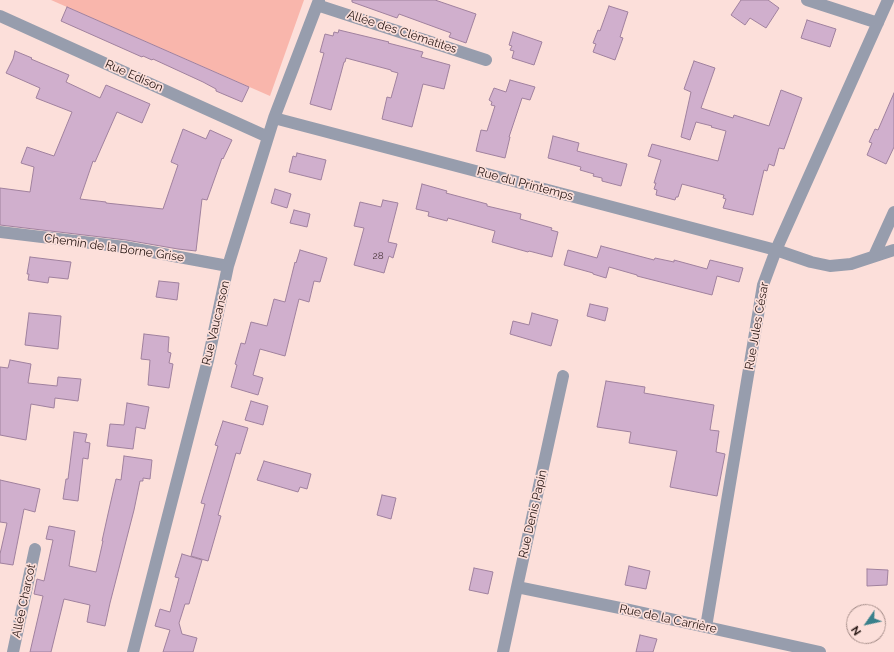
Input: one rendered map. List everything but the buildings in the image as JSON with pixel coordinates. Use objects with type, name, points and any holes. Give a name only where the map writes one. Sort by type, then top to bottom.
[{"type":"street","points":[[807,0],[878,23]]},
{"type":"street","name":"Rue Jules César","points":[[706,627],[763,285],[776,250],[888,0]]},
{"type":"street","name":"Allée des Clématites","points":[[318,2],[486,60]]},
{"type":"street","name":"Rue Vaucanson","points":[[133,652],[206,368],[228,266],[274,118],[318,2]]},
{"type":"street","name":"Rue Edison","points":[[0,16],[268,138]]},
{"type":"street","name":"Rue du Printemps","points":[[274,118],[776,250],[811,262],[830,266],[851,264],[894,250]]},
{"type":"street","points":[[874,256],[894,212]]},
{"type":"street","name":"Chemin de la Borne Grise","points":[[0,232],[125,248],[228,266]]},
{"type":"street","name":"Rue Denis Papin","points":[[503,652],[563,376]]},
{"type":"street","name":"Allée Charcot","points":[[13,652],[35,549]]},
{"type":"street","name":"Rue de la Carrière","points":[[516,587],[620,608],[820,652]]},
{"type":"shaded area","points":[[51,0],[304,0],[270,96]]}]
